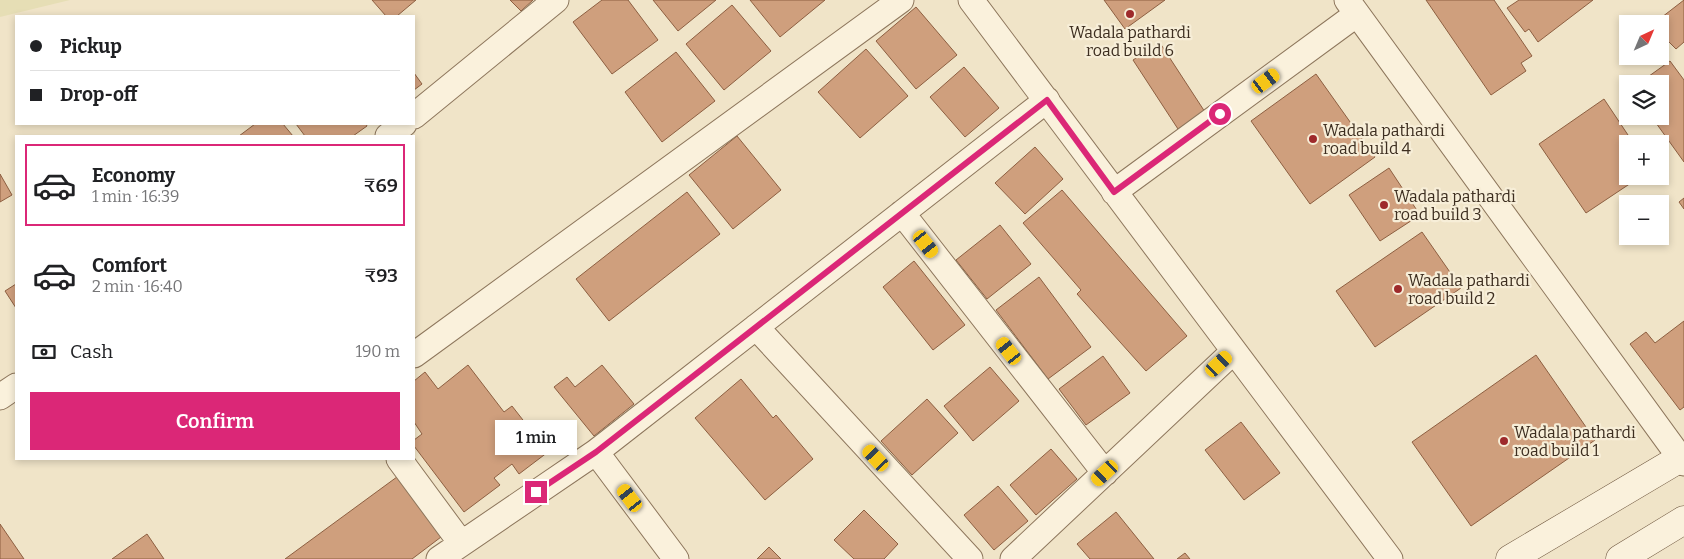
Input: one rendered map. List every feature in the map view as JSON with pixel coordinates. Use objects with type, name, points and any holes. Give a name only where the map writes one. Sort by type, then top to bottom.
[{"type":"main road","points":[[1510,559],[1683,459]]},
{"type":"main road","points":[[1620,559],[1684,520]]},
{"type":"street","points":[[415,115],[556,0]]},
{"type":"street","points":[[415,354],[901,0]]},
{"type":"street","points":[[971,0],[1390,559]]},
{"type":"street","points":[[1114,192],[1352,7],[1683,459]]},
{"type":"street","points":[[440,559],[596,452],[1047,100]]},
{"type":"street","points":[[389,135],[403,125]]},
{"type":"street","points":[[902,214],[1105,473]]},
{"type":"street","points":[[756,327],[970,559]]},
{"type":"street","points":[[1013,559],[1234,351]]},
{"type":"street","points":[[0,397],[15,387]]},
{"type":"street","points":[[596,452],[676,559]]},
{"type":"street","points":[[400,460],[461,543]]},
{"type":"shaded area","points":[[0,0],[70,0],[0,17]]},
{"type":"building","points":[[372,0],[416,0],[398,15],[385,15]]},
{"type":"building","points":[[510,0],[533,0],[521,11]]},
{"type":"building","points":[[602,0],[628,0],[658,40],[612,74],[573,22]]},
{"type":"building","points":[[653,0],[716,0],[678,31]]},
{"type":"building","points":[[750,0],[825,0],[780,37]]},
{"type":"building","name":"Wadala pathardi road build 6","points":[[1104,0],[1165,0],[1125,29]]},
{"type":"building","points":[[1426,0],[1494,0],[1532,56],[1521,63],[1526,71],[1491,95]]},
{"type":"building","points":[[1519,0],[1593,0],[1538,42],[1529,29],[1525,32],[1507,8]]},
{"type":"building","points":[[1684,0],[1684,42],[1676,49],[1669,42],[1669,15],[1665,15]]},
{"type":"building","points":[[732,5],[771,51],[724,90],[686,44]]},
{"type":"building","points":[[916,7],[957,55],[916,89],[876,41]]},
{"type":"building","points":[[1160,43],[1205,112],[1178,129],[1133,60]]},
{"type":"building","points":[[866,49],[908,96],[860,138],[818,92]]},
{"type":"building","points":[[676,52],[715,101],[662,142],[625,92]]},
{"type":"building","points":[[1669,62],[1684,80],[1684,162],[1669,141],[1669,135],[1665,135],[1657,125],[1669,125],[1669,75],[1651,75],[1664,65],[1669,65]]},
{"type":"building","points":[[964,67],[999,108],[965,137],[930,97]]},
{"type":"building","points":[[415,74],[422,84],[415,89]]},
{"type":"building","name":"Wadala pathardi road build 4","points":[[1316,74],[1375,157],[1310,204],[1251,121]]},
{"type":"building","points":[[1604,99],[1619,122],[1619,125],[1621,125],[1628,135],[1619,135],[1619,185],[1628,185],[1586,213],[1539,144]]},
{"type":"building","points":[[254,125],[284,125],[292,135],[240,135]]},
{"type":"building","points":[[297,125],[367,126],[354,135],[304,135]]},
{"type":"building","points":[[737,136],[781,190],[733,229],[689,175]]},
{"type":"building","points":[[1035,147],[1063,179],[1025,214],[995,183]]},
{"type":"building","name":"Wadala pathardi road build 3","points":[[1389,168],[1420,215],[1380,241],[1349,195]]},
{"type":"building","points":[[0,174],[12,195],[0,202]]},
{"type":"building","points":[[1062,190],[1187,336],[1146,371],[1077,294],[1081,290],[1023,223]]},
{"type":"building","points":[[687,192],[720,234],[609,321],[576,279]]},
{"type":"building","points":[[1684,198],[1684,209],[1679,202]]},
{"type":"building","points":[[1000,225],[1031,264],[987,299],[956,260]]},
{"type":"building","name":"Wadala pathardi road build 2","points":[[1422,232],[1461,288],[1375,347],[1336,291]]},
{"type":"building","points":[[914,261],[965,325],[933,350],[883,287]]},
{"type":"building","points":[[1039,277],[1091,347],[1048,379],[996,310]]},
{"type":"building","points":[[15,285],[15,306],[5,291]]},
{"type":"building","points":[[1684,321],[1684,407],[1680,410],[1630,344],[1646,332],[1655,343]]},
{"type":"building","name":"Wadala pathardi road build 1","points":[[1536,355],[1595,440],[1471,526],[1412,442]]},
{"type":"building","points":[[1103,356],[1130,393],[1086,425],[1059,389]]},
{"type":"building","points":[[468,365],[504,412],[512,406],[548,452],[519,474],[512,464],[494,478],[500,485],[464,512],[415,447],[415,439],[422,434],[415,424],[415,380],[425,372],[438,389]]},
{"type":"building","points":[[602,365],[634,404],[594,436],[554,387],[567,377],[575,387]]},
{"type":"building","points":[[990,367],[1019,401],[973,441],[944,406]]},
{"type":"building","points":[[741,379],[773,418],[776,415],[813,459],[765,500],[695,418]]},
{"type":"building","points":[[927,399],[958,433],[912,475],[881,441]]},
{"type":"building","points":[[1241,422],[1280,473],[1244,500],[1205,450]]},
{"type":"building","points":[[1051,449],[1077,479],[1036,515],[1010,485]]},
{"type":"building","points":[[401,474],[445,534],[412,559],[285,559]]},
{"type":"building","points":[[998,486],[1028,521],[994,550],[964,515]]},
{"type":"building","points":[[864,510],[898,544],[884,559],[854,559],[834,540]]},
{"type":"building","points":[[1116,512],[1154,559],[1090,559],[1077,544]]},
{"type":"building","points":[[0,524],[24,559],[0,559]]},
{"type":"building","points":[[147,534],[164,559],[112,559]]},
{"type":"building","points":[[769,547],[781,559],[757,559]]},
{"type":"building","points":[[1185,553],[1190,559],[1177,559]]},
{"type":"place","name":"Wadala pathardi road build 6","points":[[1130,14]]},
{"type":"place","name":"Wadala pathardi road build 4","points":[[1313,139]]},
{"type":"place","name":"Wadala pathardi road build 3","points":[[1384,205]]},
{"type":"place","name":"Wadala pathardi road build 2","points":[[1398,289]]},
{"type":"place","name":"Wadala pathardi road build 1","points":[[1504,441]]},
{"type":"route","points":[[536,492],[596,452],[1047,100],[1114,192],[1220,114]]}]
